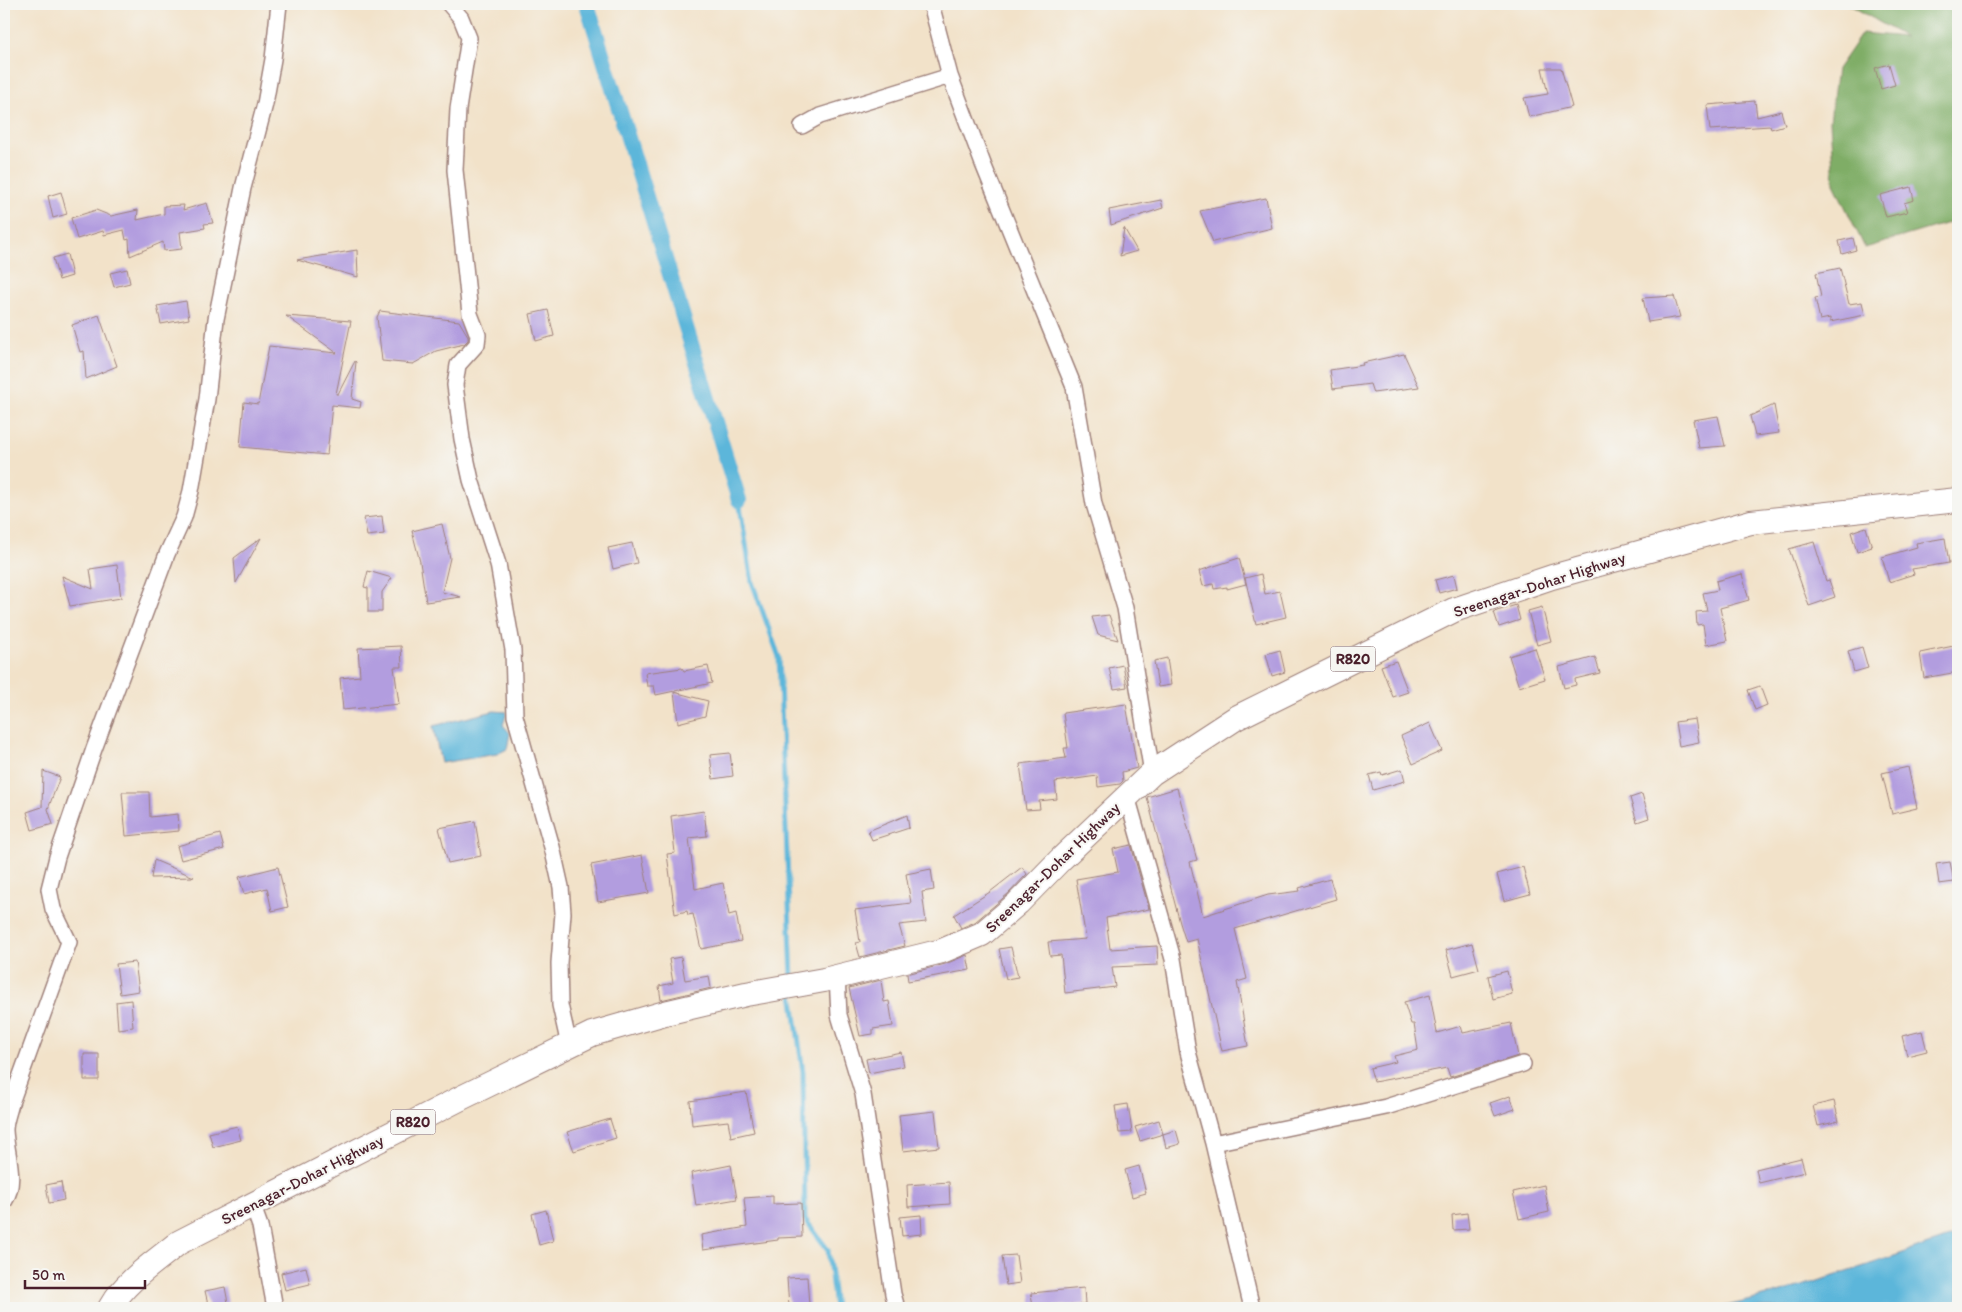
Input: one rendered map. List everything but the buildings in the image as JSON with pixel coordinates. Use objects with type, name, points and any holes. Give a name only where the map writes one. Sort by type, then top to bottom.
[{"type":"main road","name":"Sreenagar-Dohar Highway","points":[[110,1308],[116,1297],[178,1243],[592,1034],[746,994],[831,978],[942,951],[982,934],[1018,903],[1152,773],[1236,718],[1454,610],[1552,577],[1751,522],[1958,500]]},
{"type":"street","points":[[4,1202],[12,1183],[5,1127],[11,1103],[69,942],[53,909],[49,889],[101,730],[167,554],[184,517],[191,491],[207,399],[216,319],[243,188],[266,104],[273,59],[278,4]]},
{"type":"street","points":[[449,4],[461,18],[469,38],[458,109],[454,170],[470,314],[478,335],[477,344],[458,365],[455,385],[462,439],[471,480],[500,574],[514,650],[515,716],[561,886],[563,912],[559,962],[560,1005],[569,1045]]},
{"type":"street","points":[[931,4],[950,76],[1003,217],[1074,387],[1094,504],[1125,608],[1152,773]]},
{"type":"street","points":[[802,126],[820,116],[950,76]]},
{"type":"street","points":[[1127,796],[1173,959],[1188,1052],[1213,1143],[1252,1308]]},
{"type":"street","points":[[831,978],[839,1015],[863,1094],[893,1294],[897,1308]]},
{"type":"street","points":[[1213,1143],[1386,1107],[1523,1064]]},
{"type":"street","points":[[252,1204],[260,1226],[275,1308]]},
{"type":"green space","points":[[1848,4],[1958,4],[1958,220],[1865,248],[1834,184],[1830,121],[1837,69],[1862,33],[1905,37]]},
{"type":"water","points":[[494,711],[507,712],[503,725],[510,733],[507,749],[497,754],[441,763],[433,726]]},
{"type":"water","points":[[1958,1234],[1958,1308],[1718,1308],[1809,1284]]},
{"type":"waterway","points":[[587,4],[739,500]]},
{"type":"waterway","points":[[739,500],[752,582],[779,657],[792,979]]},
{"type":"waterway","points":[[792,993],[803,1072],[805,1219],[828,1250],[835,1308]]}]
